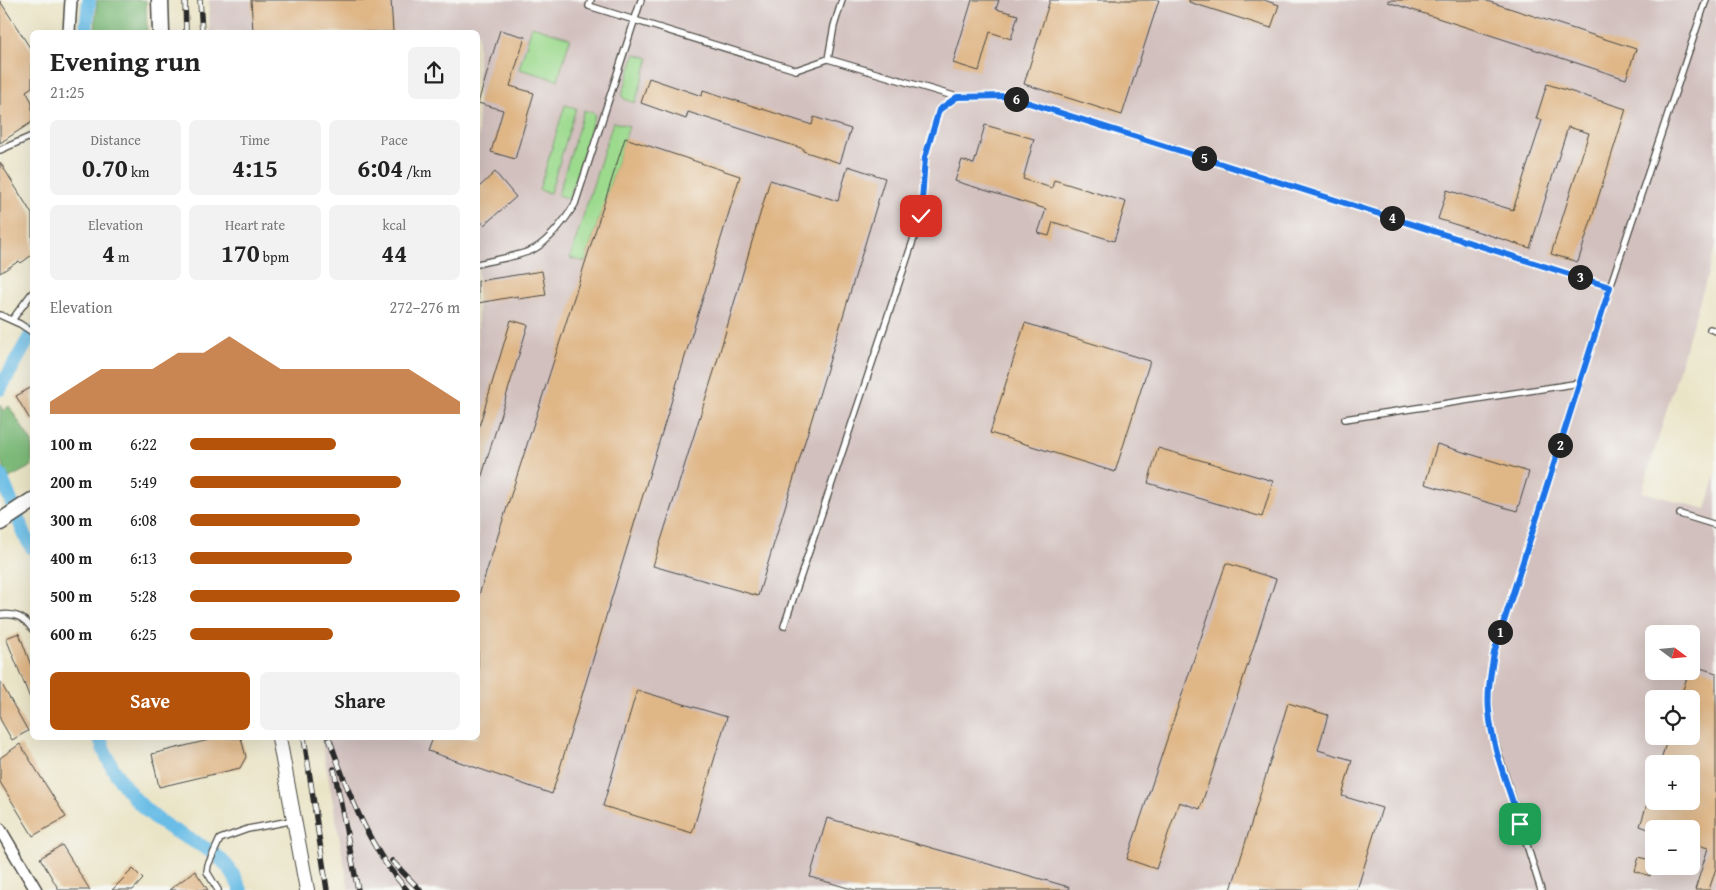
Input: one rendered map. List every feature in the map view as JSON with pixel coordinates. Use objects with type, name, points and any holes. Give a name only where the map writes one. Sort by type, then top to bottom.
[{"type":"main road","points":[[160,0],[161,30]]},
{"type":"main road","points":[[0,522],[30,502]]},
{"type":"street","points":[[69,30],[71,0]]},
{"type":"street","points":[[279,740],[307,890]]},
{"type":"street","points":[[0,829],[36,890]]},
{"type":"lane","points":[[480,263],[534,249],[562,224],[571,211],[575,204],[641,0]]},
{"type":"lane","points":[[828,59],[834,26],[842,0]]},
{"type":"lane","points":[[1541,890],[1492,733],[1488,710],[1489,682],[1494,653],[1610,287],[1706,0]]},
{"type":"lane","points":[[590,3],[634,20],[796,70],[828,59],[957,97],[1007,96],[1610,287]]},
{"type":"lane","points":[[784,626],[921,216],[925,157],[939,110],[957,97]]},
{"type":"lane","points":[[0,150],[30,137]]},
{"type":"lane","points":[[12,320],[30,297]]},
{"type":"lane","points":[[0,315],[30,331]]},
{"type":"lane","points":[[1345,419],[1580,383]]},
{"type":"lane","points":[[1680,514],[1716,524]]},
{"type":"lane","points":[[0,615],[14,614],[30,626]]},
{"type":"lane","points":[[218,890],[207,872],[208,865],[220,839],[248,829],[294,820]]},
{"type":"shaded area","points":[[209,0],[1716,0],[1716,247],[1642,492],[1706,509],[1716,475],[1716,890],[349,890],[321,740],[480,740],[480,30],[210,30]]},
{"type":"green space","points":[[97,0],[146,0],[147,30],[95,30]]},
{"type":"green space","points":[[532,26],[570,38],[558,80],[519,69]]},
{"type":"green space","points":[[635,54],[649,58],[635,103],[624,99],[622,95]]},
{"type":"green space","points":[[565,105],[576,108],[550,193],[539,190]]},
{"type":"green space","points":[[584,110],[595,114],[569,199],[558,195]]},
{"type":"green space","points":[[613,122],[629,126],[585,262],[570,258]]},
{"type":"green space","points":[[0,405],[3,411],[9,406],[30,440],[30,467],[9,478],[0,459]]},
{"type":"building","points":[[251,0],[391,0],[393,30],[253,30]]},
{"type":"building","points":[[972,0],[999,0],[996,9],[1018,15],[1011,39],[990,32],[979,71],[953,63]]},
{"type":"building","points":[[1050,0],[1159,0],[1122,115],[1024,84]]},
{"type":"building","points":[[1189,0],[1264,0],[1279,5],[1271,28],[1189,2]]},
{"type":"building","points":[[1388,0],[1484,0],[1636,49],[1626,79],[1388,2]]},
{"type":"building","points":[[0,1],[30,48],[30,88],[26,91],[30,98],[30,123],[0,143]]},
{"type":"building","points":[[500,30],[525,37],[510,86],[534,93],[515,159],[491,152],[503,110],[480,104],[480,96]]},
{"type":"building","points":[[649,78],[702,96],[703,90],[812,125],[814,117],[851,129],[840,163],[803,151],[804,149],[688,112],[686,119],[641,103]]},
{"type":"building","points":[[1547,84],[1626,109],[1578,262],[1551,254],[1589,133],[1568,127],[1530,248],[1438,219],[1447,190],[1513,210],[1542,120],[1536,119]]},
{"type":"building","points":[[985,125],[1034,139],[1023,179],[1052,188],[1054,180],[1126,202],[1114,241],[1053,222],[1049,236],[1038,233],[1046,209],[955,181],[962,160],[974,164]]},
{"type":"building","points":[[625,138],[740,176],[552,794],[428,751],[432,740],[480,740],[480,592]]},
{"type":"building","points":[[0,162],[30,211],[30,256],[0,273]]},
{"type":"building","points":[[848,166],[885,178],[758,596],[653,566],[716,365],[770,180],[838,201]]},
{"type":"building","points":[[495,172],[516,197],[484,225],[480,220],[480,186]]},
{"type":"building","points":[[542,271],[546,295],[518,299],[518,296],[480,303],[480,281]]},
{"type":"building","points":[[511,320],[528,325],[480,482],[480,423]]},
{"type":"building","points":[[1025,323],[1150,361],[1115,472],[990,433]]},
{"type":"building","points":[[30,388],[30,420],[16,396]]},
{"type":"building","points":[[1437,444],[1529,472],[1517,511],[1425,484]]},
{"type":"building","points":[[1158,448],[1273,481],[1262,517],[1148,483]]},
{"type":"building","points":[[1226,563],[1276,579],[1200,809],[1179,802],[1156,869],[1127,859]]},
{"type":"building","points":[[19,633],[30,663],[30,698],[6,638]]},
{"type":"building","points":[[1700,668],[1716,673],[1716,868],[1709,890],[1695,890],[1708,848],[1700,846],[1700,820],[1645,820],[1645,828],[1640,826],[1645,810],[1700,810],[1700,755],[1663,755],[1665,745],[1700,745],[1700,690],[1683,690],[1686,680],[1700,680]]},
{"type":"building","points":[[0,681],[28,731],[12,740],[0,719]]},
{"type":"building","points":[[637,690],[727,717],[692,833],[603,806]]},
{"type":"building","points":[[1288,703],[1328,715],[1318,750],[1352,760],[1342,796],[1382,808],[1357,890],[1231,890]]},
{"type":"building","points":[[209,740],[242,740],[246,757],[240,768],[159,787],[152,754]]},
{"type":"building","points":[[20,744],[66,817],[33,836],[0,782],[0,758]]},
{"type":"building","points":[[827,818],[1069,887],[1069,890],[855,890],[810,877]]},
{"type":"building","points":[[62,845],[90,890],[59,890],[40,858]]},
{"type":"building","points":[[1639,857],[1645,859],[1645,874],[1635,871]]},
{"type":"building","points":[[133,869],[143,879],[133,890],[112,890]]},
{"type":"building","points":[[195,871],[208,890],[169,890]]},
{"type":"waterway","points":[[86,30],[89,0]]},
{"type":"waterway","points":[[0,389],[30,336]]},
{"type":"waterway","points":[[0,474],[30,545]]},
{"type":"waterway","points":[[101,740],[110,764],[135,799],[168,827],[211,851],[227,866],[241,890]]},
{"type":"railway","points":[[185,0],[186,30]]},
{"type":"railway","points":[[200,0],[202,30]]},
{"type":"railway","points":[[304,740],[327,890]]},
{"type":"railway","points":[[330,740],[365,828],[384,860],[407,890]]},
{"type":"railway","points":[[334,769],[358,890]]},
{"type":"railway","points":[[392,861],[420,890]]},
{"type":"route","points":[[921,216],[925,157],[939,110],[957,97],[1007,96],[1610,287],[1494,653],[1489,682],[1488,710],[1492,733],[1520,824]]}]
